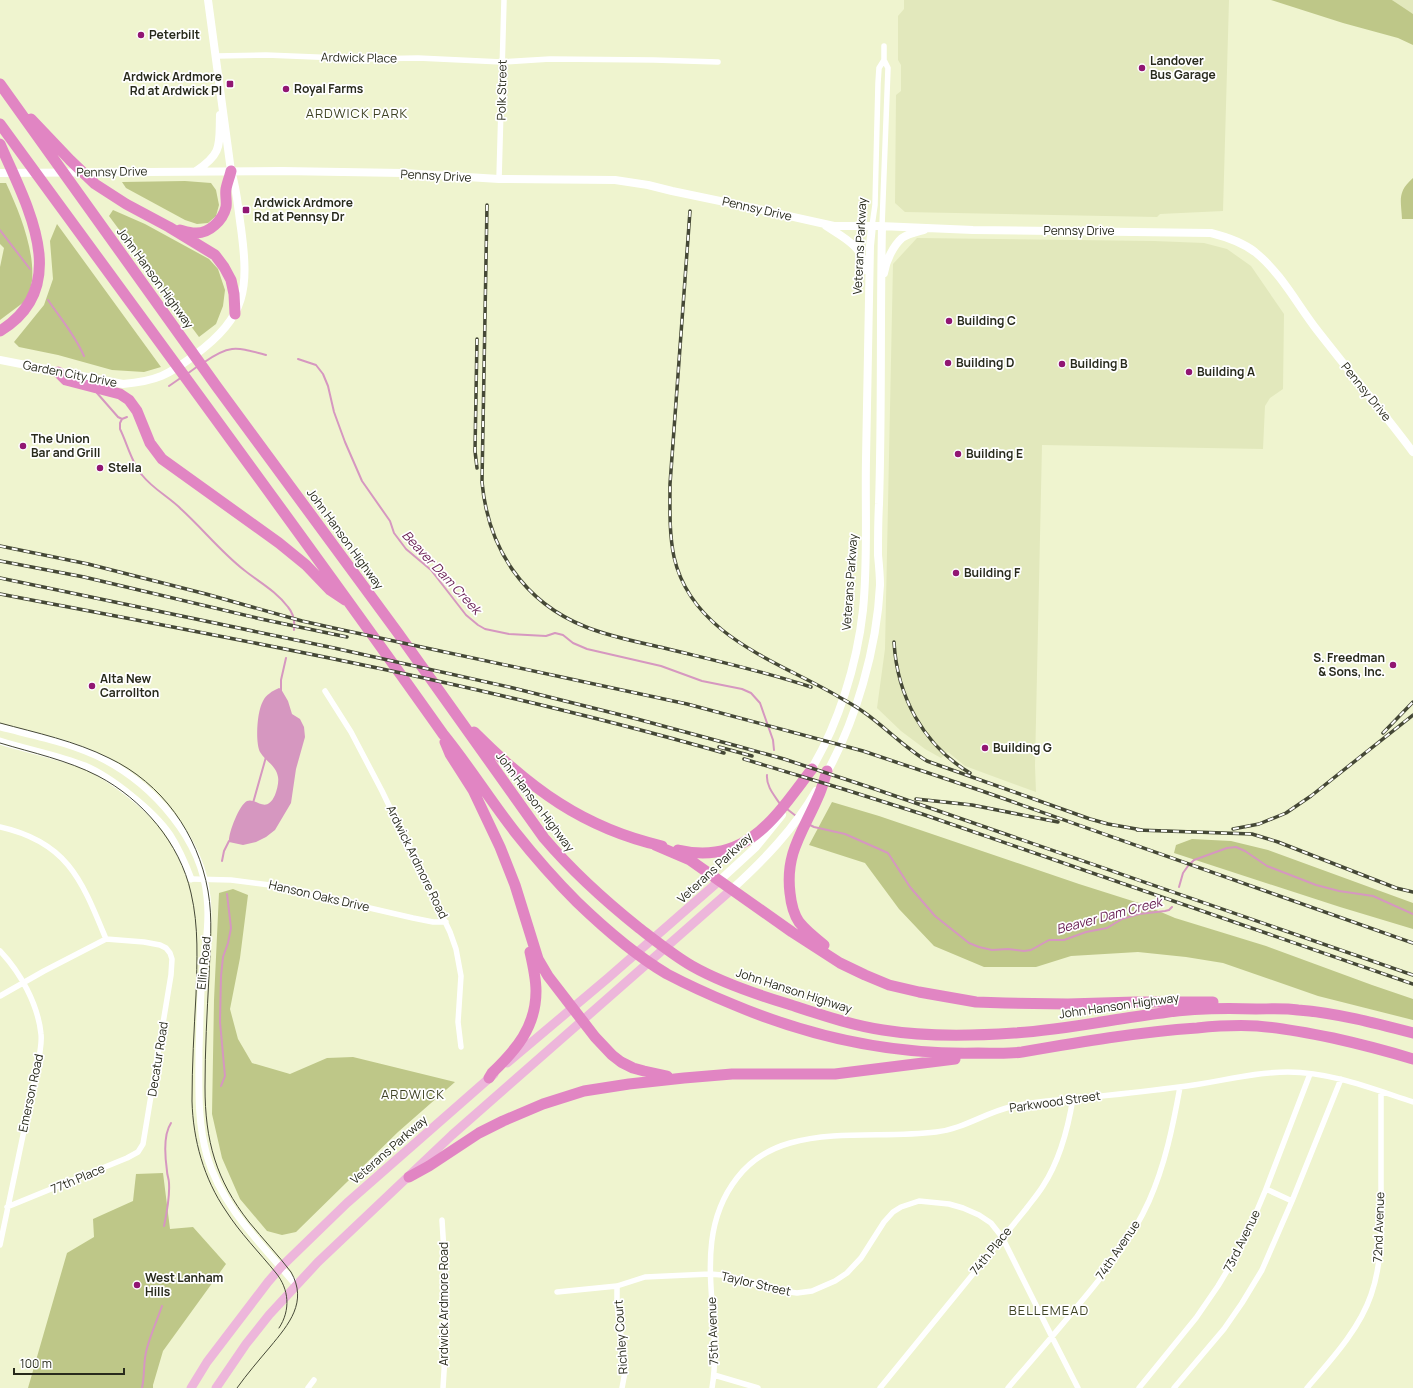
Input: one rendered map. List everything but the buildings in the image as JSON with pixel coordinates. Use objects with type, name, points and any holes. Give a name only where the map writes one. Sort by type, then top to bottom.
[{"type":"highway","points":[[1,86],[70,160],[95,184],[126,204],[169,227],[215,255],[224,267],[233,286],[235,314]]},
{"type":"highway","name":"John Hanson Highway","points":[[1,86],[217,387],[398,633],[544,838],[566,864],[587,884],[611,905],[676,956],[712,977],[763,997],[848,1023],[883,1030],[941,1035],[1016,1033],[1164,1012],[1212,1008],[1298,1010],[1374,1023],[1413,1034]]},
{"type":"highway","points":[[0,124],[202,398],[443,734],[458,752],[516,833],[555,879],[579,904],[646,960],[667,973],[690,986],[743,1009],[788,1025],[839,1039],[925,1053],[954,1054],[1020,1052]]},
{"type":"highway","points":[[0,144],[29,212],[36,233],[40,255],[39,280],[30,304],[16,321],[0,331]]},
{"type":"highway","points":[[169,227],[189,232],[200,232],[210,228],[219,221],[224,215],[226,207],[226,190],[232,171]]},
{"type":"highway","points":[[58,372],[66,380],[120,394],[129,400],[137,411],[147,437],[159,456],[279,543],[306,565],[330,590],[351,604]]},
{"type":"highway","points":[[451,708],[515,772],[561,805],[585,819],[607,829],[655,845],[690,860],[792,932],[840,963],[889,986],[976,1002],[1062,1004],[1210,1002],[1272,1009]]},
{"type":"highway","points":[[443,734],[450,754],[473,790],[500,848],[518,896],[538,959],[548,976],[604,1047],[621,1062],[644,1072],[684,1078]]},
{"type":"highway","points":[[655,845],[690,853],[712,854],[762,835],[812,768]]},
{"type":"highway","points":[[828,771],[790,860],[788,882],[793,910],[799,922],[814,937],[838,956],[868,973],[919,992]]},
{"type":"highway","points":[[489,1078],[518,1046],[529,1026],[534,1010],[536,992],[535,974],[518,896]]},
{"type":"highway","points":[[409,1177],[429,1166],[479,1133],[503,1120],[543,1104],[584,1091],[629,1084],[732,1074],[834,1074],[1020,1052],[1156,1030],[1219,1026],[1248,1026],[1295,1030],[1349,1042],[1413,1059]]},
{"type":"main road","points":[[208,0],[232,171],[236,189],[245,267],[243,293],[235,314]]},
{"type":"main road","points":[[196,171],[207,163],[216,153],[219,142],[221,96]]},
{"type":"main road","name":"Pennsy Drive","points":[[0,174],[232,171],[403,173],[500,180],[586,179],[630,182],[834,226],[1211,233],[1226,237],[1244,245],[1256,253],[1276,274],[1337,356],[1413,452]]},
{"type":"main road","points":[[824,225],[854,245],[861,253],[865,261],[869,283]]},
{"type":"main road","name":"Veterans Parkway","points":[[812,768],[830,735],[841,705],[859,636],[864,591],[869,283],[872,226]]},
{"type":"main road","name":"Veterans Parkway","points":[[216,1388],[246,1344],[269,1315],[318,1262],[376,1206],[409,1177],[452,1135],[754,869],[775,847],[801,815],[828,771],[849,726],[856,707],[866,672],[877,615],[880,584],[878,553],[881,428],[880,303],[882,226]]},
{"type":"main road","points":[[880,303],[885,268],[893,249],[903,238],[928,228]]},
{"type":"main road","name":"Garden City Drive","points":[[0,360],[123,384],[141,382],[157,378],[183,363],[214,340],[235,314]]},
{"type":"main road","name":"Veterans Parkway","points":[[191,1388],[207,1362],[268,1282],[281,1267],[347,1203],[489,1078],[608,978],[752,852],[762,835]]},
{"type":"street","name":"Polk Street","points":[[500,180],[504,0]]},
{"type":"street","name":"Veterans Parkway","points":[[882,226],[888,68],[884,60],[884,46]]},
{"type":"street","name":"Ardwick Place","points":[[216,56],[266,55],[365,59],[418,58],[502,62],[550,59],[718,62]]},
{"type":"street","name":"Veterans Parkway","points":[[872,226],[875,205],[879,68],[884,60]]},
{"type":"street","name":"Ardwick Ardmore Road","points":[[326,691],[351,732],[382,791],[446,922],[456,949],[460,970],[461,989],[458,1022],[461,1047]]},
{"type":"street","name":"Ellin Road","points":[[0,727],[73,746],[105,760],[134,779],[168,810],[189,843],[202,870],[207,898],[207,929],[201,991],[199,1087],[199,1116],[203,1140],[211,1169],[217,1183],[230,1205],[241,1221],[297,1286]]},
{"type":"street","points":[[0,742],[85,766],[125,791],[154,817],[169,833],[185,862],[191,879]]},
{"type":"street","points":[[0,827],[33,838],[45,845],[65,862],[76,874],[82,885],[106,939],[0,996]]},
{"type":"street","name":"Hanson Oaks Drive","points":[[191,879],[245,881],[270,885],[414,918],[446,922]]},
{"type":"street","name":"Decatur Road","points":[[106,939],[144,942],[160,945],[166,948],[172,959],[171,975],[143,1144]]},
{"type":"street","name":"Emerson Road","points":[[0,951],[5,956],[29,994],[39,1020],[41,1045],[0,1245]]},
{"type":"street","name":"Parkwood Street","points":[[710,1274],[714,1225],[730,1189],[747,1167],[759,1158],[772,1150],[808,1139],[952,1130],[1010,1107],[1073,1098],[1180,1087],[1270,1073],[1291,1072],[1341,1080],[1413,1102]]},
{"type":"street","name":"73rd Avenue","points":[[1139,1388],[1196,1318],[1218,1286],[1242,1246],[1266,1189],[1310,1074]]},
{"type":"street","points":[[1174,1388],[1224,1329],[1254,1285],[1270,1253],[1341,1080]]},
{"type":"street","name":"74th Avenue","points":[[1008,1388],[1052,1337],[1111,1264],[1130,1236],[1149,1201],[1165,1159],[1180,1087]]},
{"type":"street","name":"72nd Avenue","points":[[1307,1388],[1352,1331],[1371,1296],[1377,1275],[1382,1231],[1381,1092]]},
{"type":"street","name":"74th Place","points":[[880,1388],[1044,1185],[1053,1168],[1062,1145],[1070,1119],[1073,1098]]},
{"type":"street","name":"77th Place","points":[[7,1207],[127,1158],[138,1152],[143,1144]]},
{"type":"street","points":[[1266,1189],[1292,1201]]},
{"type":"street","name":"Taylor Street","points":[[557,1292],[617,1286],[645,1277],[710,1274],[722,1275],[782,1291],[797,1293],[812,1291],[825,1286],[847,1273],[868,1248],[884,1222],[893,1212],[901,1207],[919,1201],[949,1204],[979,1215],[991,1223],[1002,1236],[1078,1388]]},
{"type":"street","name":"Ardwick Ardmore Road","points":[[442,1220],[446,1306],[444,1388]]},
{"type":"street","name":"75th Avenue","points":[[710,1274],[715,1353],[712,1388]]},
{"type":"street","name":"Richley Court","points":[[617,1286],[617,1301],[625,1372],[622,1388]]},
{"type":"street","points":[[714,1375],[758,1388]]},
{"type":"street","points":[[308,1388],[314,1380]]},
{"type":"shaded area","points":[[904,0],[1229,0],[1223,211],[1160,214],[1157,217],[905,212],[895,203],[896,95],[901,91],[901,65],[898,60],[898,16],[904,9]]},
{"type":"shaded area","points":[[1271,0],[1392,0],[1413,14],[1413,45],[1398,38],[1343,23]]},
{"type":"shaded area","points":[[1392,0],[1413,0],[1413,14],[1406,11]]},
{"type":"shaded area","points":[[1413,178],[1413,219],[1402,219],[1402,192]]},
{"type":"shaded area","points":[[185,181],[211,183],[216,190],[219,205],[216,216],[208,223],[197,224],[185,220],[126,188],[122,182]]},
{"type":"shaded area","points":[[0,183],[6,183],[21,218],[29,244],[32,281],[28,299],[0,320],[0,267],[4,248],[0,244]]},
{"type":"shaded area","points":[[113,210],[145,224],[209,259],[218,269],[225,290],[223,306],[216,324],[199,337],[109,216]]},
{"type":"shaded area","points":[[57,224],[161,367],[144,372],[112,370],[58,355],[19,347],[14,342],[44,305],[53,279],[50,241]]},
{"type":"shaded area","points":[[917,238],[1204,243],[1227,249],[1251,266],[1284,314],[1283,389],[1270,398],[1265,406],[1263,449],[1042,445],[1035,766],[1036,792],[965,766],[948,752],[941,758],[925,749],[901,731],[877,708],[885,649],[893,264]]},
{"type":"shaded area","points":[[279,688],[288,701],[292,714],[300,719],[304,727],[305,737],[296,769],[291,803],[275,830],[266,837],[256,842],[243,845],[229,842],[230,833],[235,820],[244,804],[250,800],[265,805],[268,804],[272,801],[276,793],[278,786],[277,773],[273,766],[260,752],[258,747],[257,726],[259,712],[263,701],[270,693]]},
{"type":"shaded area","points":[[832,802],[879,816],[1142,904],[1175,918],[1266,946],[1413,999],[1413,1020],[1318,996],[1223,963],[1186,957],[1138,952],[1071,956],[1036,967],[984,967],[934,946],[899,909],[865,863],[809,845]]},
{"type":"shaded area","points":[[1192,839],[1231,841],[1268,850],[1413,903],[1413,929],[1174,853],[1176,845]]},
{"type":"shaded area","points":[[233,889],[248,895],[240,958],[230,1009],[238,1039],[252,1063],[290,1074],[327,1058],[353,1057],[455,1082],[398,1132],[296,1232],[282,1235],[267,1231],[240,1199],[222,1158],[212,1114],[214,1000],[219,893]]},
{"type":"shaded area","points":[[163,1173],[170,1229],[193,1227],[226,1264],[163,1351],[153,1388],[28,1388],[67,1253],[94,1237],[93,1219],[133,1201],[136,1174]]},
{"type":"waterway","name":"Beaver Dam Creek","points":[[0,230],[30,269]]},
{"type":"waterway","name":"Beaver Dam Creek","points":[[48,300],[72,334],[84,356]]},
{"type":"waterway","name":"Beaver Dam Creek","points":[[203,363],[220,353],[233,349],[247,350],[266,355]]},
{"type":"waterway","name":"Beaver Dam Creek","points":[[298,359],[316,365],[323,374],[328,386],[334,412],[362,481],[390,521],[394,533],[406,549],[431,570],[466,615],[478,625],[485,629],[509,634],[546,636],[555,633],[563,635],[573,643],[587,649],[661,666],[702,681],[742,689],[751,693],[760,703],[773,740],[774,750]]},
{"type":"waterway","name":"Beaver Dam Creek","points":[[187,374],[198,366]]},
{"type":"waterway","name":"Beaver Dam Creek","points":[[169,386],[182,377]]},
{"type":"waterway","name":"Beaver Dam Creek","points":[[97,393],[118,417],[122,419],[127,417]]},
{"type":"waterway","points":[[122,419],[120,429],[132,459],[142,475],[151,485],[181,509],[236,563],[273,591],[283,601],[293,615],[294,630]]},
{"type":"waterway","points":[[281,691],[281,680],[286,658]]},
{"type":"waterway","points":[[253,803],[266,757]]},
{"type":"waterway","name":"Beaver Dam Creek","points":[[767,775],[769,787],[780,804]]},
{"type":"waterway","name":"Beaver Dam Creek","points":[[787,809],[796,816]]},
{"type":"waterway","name":"Beaver Dam Creek","points":[[810,825],[845,834],[888,853],[910,887],[935,916],[969,943],[992,950],[1031,950],[1049,940],[1064,940],[1086,932],[1107,928],[1122,919],[1139,914],[1165,911],[1172,907]]},
{"type":"waterway","points":[[222,861],[224,851],[229,841]]},
{"type":"waterway","name":"Beaver Dam Creek","points":[[1179,887],[1183,873],[1194,860],[1227,848],[1236,847],[1245,851],[1267,866],[1316,885],[1339,891],[1373,896],[1413,914]]},
{"type":"waterway","points":[[221,1086],[225,1076],[220,1022],[221,976],[223,957],[231,928],[227,894]]},
{"type":"waterway","points":[[164,1226],[169,1189],[165,1146],[168,1128],[171,1123]]},
{"type":"waterway","points":[[142,1388],[146,1353],[162,1306]]},
{"type":"tram line","points":[[0,723],[83,747],[109,758],[128,769],[145,781],[175,812],[196,850],[203,870],[210,902],[211,923],[205,1087],[207,1125],[210,1142],[228,1191],[249,1222],[291,1272],[296,1283],[298,1293],[294,1312],[284,1330],[237,1388]]},
{"type":"tram line","points":[[0,743],[50,757],[86,770],[114,786],[130,797],[157,824],[178,857],[186,875],[194,906],[197,944],[192,1101],[197,1145],[206,1172],[218,1199],[237,1227],[276,1273],[284,1286],[287,1307],[283,1321],[279,1328]]},
{"type":"railway","points":[[487,205],[482,482],[492,529],[501,550],[513,570],[527,588],[544,603],[564,616],[595,631],[738,666],[811,687]]},
{"type":"railway","points":[[690,211],[670,484],[670,520],[674,557],[684,584],[699,607],[718,627],[740,643],[856,707],[927,761],[1090,819],[1142,830]]},
{"type":"railway","points":[[477,339],[475,451],[477,468]]},
{"type":"railway","points":[[0,546],[88,564],[206,594],[302,621],[687,704],[863,751],[982,791],[1413,943]]},
{"type":"railway","points":[[0,561],[84,577],[261,619],[347,637]]},
{"type":"railway","points":[[0,578],[334,648],[513,688],[637,719],[784,759],[1413,975]]},
{"type":"railway","points":[[0,594],[364,665],[545,706],[724,753]]},
{"type":"railway","points":[[894,642],[896,662],[901,681],[907,700],[916,717],[926,733],[939,748],[953,762],[970,773]]},
{"type":"railway","points":[[1383,733],[1413,702]]},
{"type":"railway","points":[[1233,829],[1259,824],[1286,813],[1311,796],[1413,715]]},
{"type":"railway","points":[[719,747],[752,756]]},
{"type":"railway","points":[[744,759],[922,814],[1413,984]]},
{"type":"railway","points":[[916,799],[972,805],[1058,822]]},
{"type":"railway","points":[[1137,830],[1252,834],[1278,842],[1396,888],[1413,892]]},
{"type":"place","name":"Peterbilt","points":[[141,35]]},
{"type":"place","name":"Landover Bus Garage","points":[[1142,68]]},
{"type":"place","name":"Ardwick Ardmore Rd at Ardwick Pl","points":[[230,84]]},
{"type":"place","name":"Royal Farms","points":[[286,89]]},
{"type":"place","name":"Ardwick Ardmore Rd at Pennsy Dr","points":[[246,210]]},
{"type":"place","name":"Building C","points":[[949,321]]},
{"type":"place","name":"Building D","points":[[948,363]]},
{"type":"place","name":"Building B","points":[[1062,364]]},
{"type":"place","name":"Building A","points":[[1189,372]]},
{"type":"place","name":"The Union Bar and Grill","points":[[23,446]]},
{"type":"place","name":"Building E","points":[[958,454]]},
{"type":"place","name":"Stella","points":[[100,468]]},
{"type":"place","name":"Building F","points":[[956,573]]},
{"type":"place","name":"S. Freedman & Sons, Inc.","points":[[1393,665]]},
{"type":"place","name":"Alta New Carrollton","points":[[92,686]]},
{"type":"place","name":"Building G","points":[[985,748]]},
{"type":"place","name":"West Lanham Hills","points":[[137,1285]]},
{"type":"district","name":"ARDWICK PARK","points":[[357,113]]},
{"type":"district","name":"ARDWICK","points":[[413,1094]]},
{"type":"district","name":"BELLEMEAD","points":[[1049,1310]]}]
